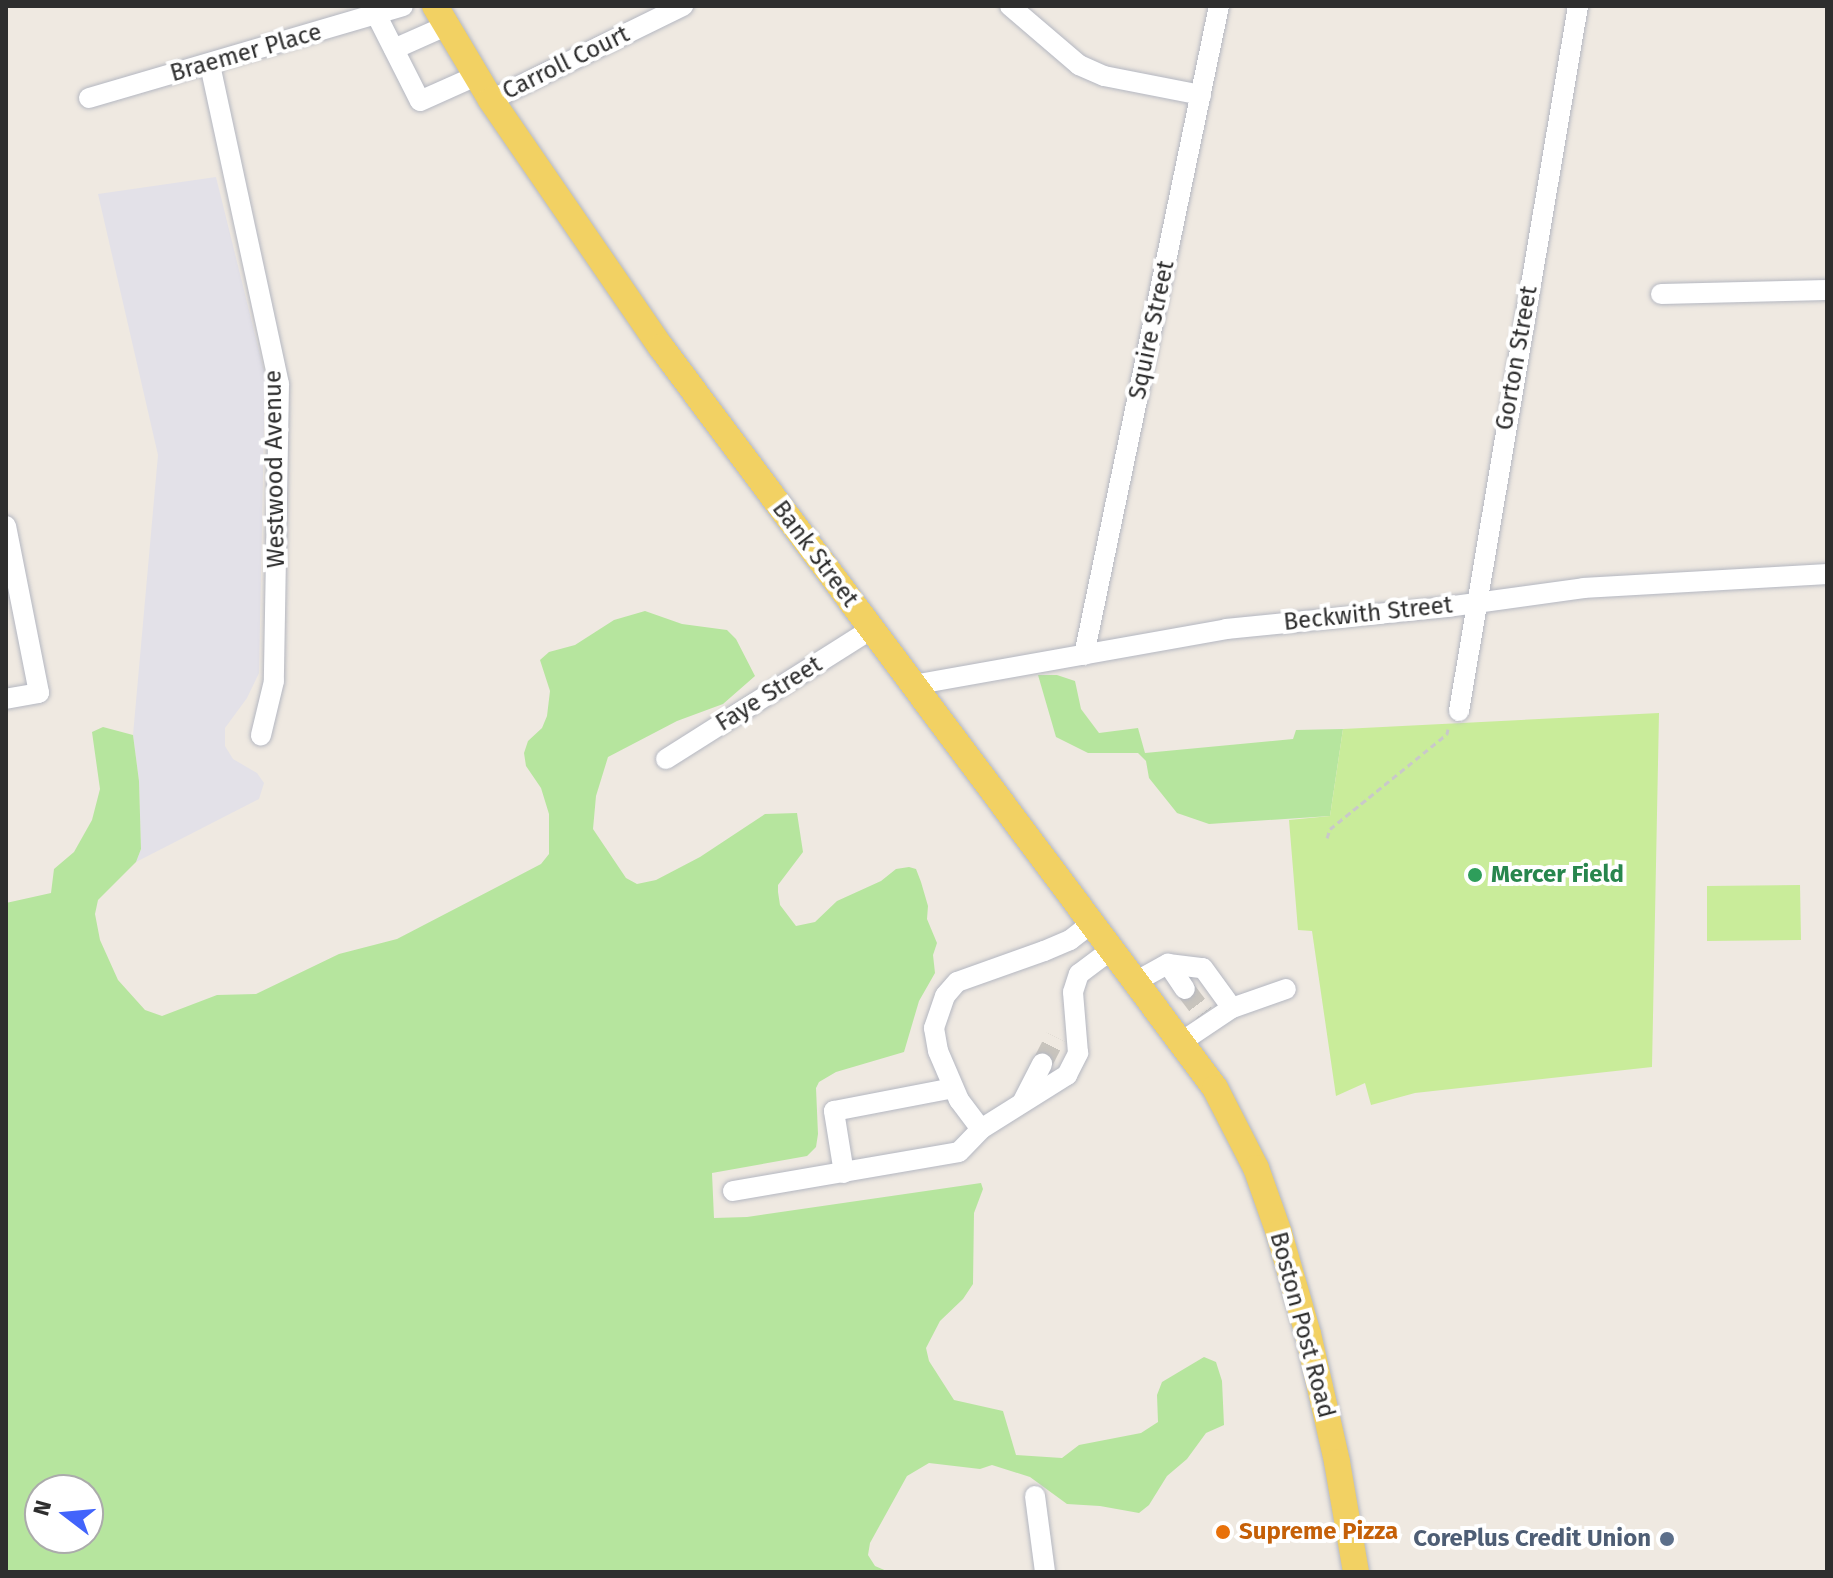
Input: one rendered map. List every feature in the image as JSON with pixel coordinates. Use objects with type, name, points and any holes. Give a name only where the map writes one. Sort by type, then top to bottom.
[{"type":"main road","name":"Bank Street","points":[[440,16],[491,100],[675,365],[1215,1088]]},
{"type":"main road","name":"Boston Post Road","points":[[1215,1088],[1256,1168],[1279,1233],[1308,1334],[1337,1462],[1356,1572]]},
{"type":"street","name":"Braemer Place","points":[[89,98],[403,6]]},
{"type":"street","name":"Carroll Court","points":[[491,100],[683,6]]},
{"type":"street","points":[[1010,6],[1079,65],[1104,76],[1201,95]]},
{"type":"street","name":"Squire Street","points":[[1084,655],[1219,6]]},
{"type":"street","name":"Gorton Street","points":[[1450,715],[1480,601],[1505,424],[1578,6]]},
{"type":"street","points":[[376,14],[420,101],[476,76]]},
{"type":"street","points":[[394,49],[440,16]]},
{"type":"street","name":"Westwood Avenue","points":[[210,65],[279,384],[274,681],[261,735]]},
{"type":"street","points":[[1661,294],[1827,290]]},
{"type":"street","points":[[6,526],[39,693],[6,699]]},
{"type":"street","name":"Beckwith Street","points":[[913,685],[1226,629],[1584,588],[1827,574]]},
{"type":"street","name":"Faye Street","points":[[666,759],[872,629]]},
{"type":"street","points":[[981,1129],[953,1088],[938,1051],[934,1028],[945,996],[957,982],[1070,940],[1092,923]]},
{"type":"street","points":[[733,1191],[959,1152],[981,1129],[1067,1075],[1078,1053],[1073,992],[1079,974],[1111,950]]},
{"type":"street","points":[[1168,964],[1185,989]]},
{"type":"street","points":[[1135,982],[1168,964],[1203,968],[1232,1008]]},
{"type":"street","points":[[1181,1042],[1207,1019],[1286,989]]},
{"type":"street","points":[[1056,1037],[1073,1019]]},
{"type":"street","points":[[1023,1101],[1042,1064]]},
{"type":"street","points":[[844,1173],[834,1111],[953,1088]]},
{"type":"street","points":[[1035,1496],[1045,1572]]},
{"type":"path","points":[[1327,838],[1330,829],[1447,734],[1450,715]]},
{"type":"shaded area","points":[[216,177],[265,375],[259,673],[247,698],[225,728],[225,746],[233,759],[257,773],[264,783],[259,799],[136,862],[141,849],[139,781],[133,735],[158,455],[98,194]]},
{"type":"green space","points":[[645,611],[682,624],[727,630],[736,639],[755,676],[723,704],[677,721],[608,757],[596,796],[593,829],[626,878],[637,884],[656,880],[700,857],[765,814],[797,813],[803,852],[778,885],[780,905],[796,926],[815,922],[837,901],[881,881],[896,869],[909,867],[916,869],[921,882],[928,906],[927,919],[937,943],[933,955],[935,973],[919,1001],[904,1052],[836,1072],[819,1082],[816,1088],[816,1147],[807,1156],[712,1173],[714,1218],[747,1217],[981,1183],[983,1189],[974,1213],[973,1284],[963,1299],[940,1321],[926,1348],[929,1361],[954,1400],[1003,1411],[1016,1455],[1062,1458],[1079,1445],[1141,1433],[1158,1422],[1157,1395],[1162,1382],[1204,1357],[1216,1362],[1222,1381],[1224,1425],[1206,1433],[1187,1459],[1167,1476],[1149,1505],[1139,1513],[1067,1504],[1030,1477],[992,1465],[980,1469],[929,1463],[907,1476],[870,1543],[868,1555],[875,1566],[889,1572],[6,1572],[6,903],[51,893],[54,869],[74,852],[92,820],[100,789],[92,732],[103,727],[133,735],[139,781],[141,849],[136,862],[98,900],[95,914],[100,940],[118,980],[145,1010],[162,1016],[217,995],[256,994],[339,954],[397,939],[541,864],[549,854],[549,814],[541,788],[526,766],[524,753],[528,741],[542,728],[547,716],[550,691],[540,660],[549,652],[575,645],[614,620]]},
{"type":"green space","points":[[1038,675],[1057,675],[1075,681],[1081,709],[1099,733],[1138,728],[1145,753],[1293,739],[1296,730],[1343,729],[1330,816],[1209,824],[1177,813],[1149,778],[1146,761],[1138,753],[1088,753],[1056,737]]},
{"type":"green space","name":"Mercer Field","points":[[1659,713],[1652,1067],[1415,1093],[1371,1105],[1365,1083],[1336,1096],[1312,931],[1298,930],[1289,820],[1330,816],[1343,729]]},
{"type":"green space","points":[[1800,885],[1801,940],[1707,941],[1707,886]]},
{"type":"tunnel","points":[[1185,989],[1204,1014]]},
{"type":"tunnel","points":[[1042,1064],[1056,1037]]},
{"type":"place","name":"Mercer Field","points":[[1475,875]]},
{"type":"place","name":"Supreme Pizza","points":[[1223,1532]]},
{"type":"place","name":"CorePlus Credit Union","points":[[1667,1539]]}]
